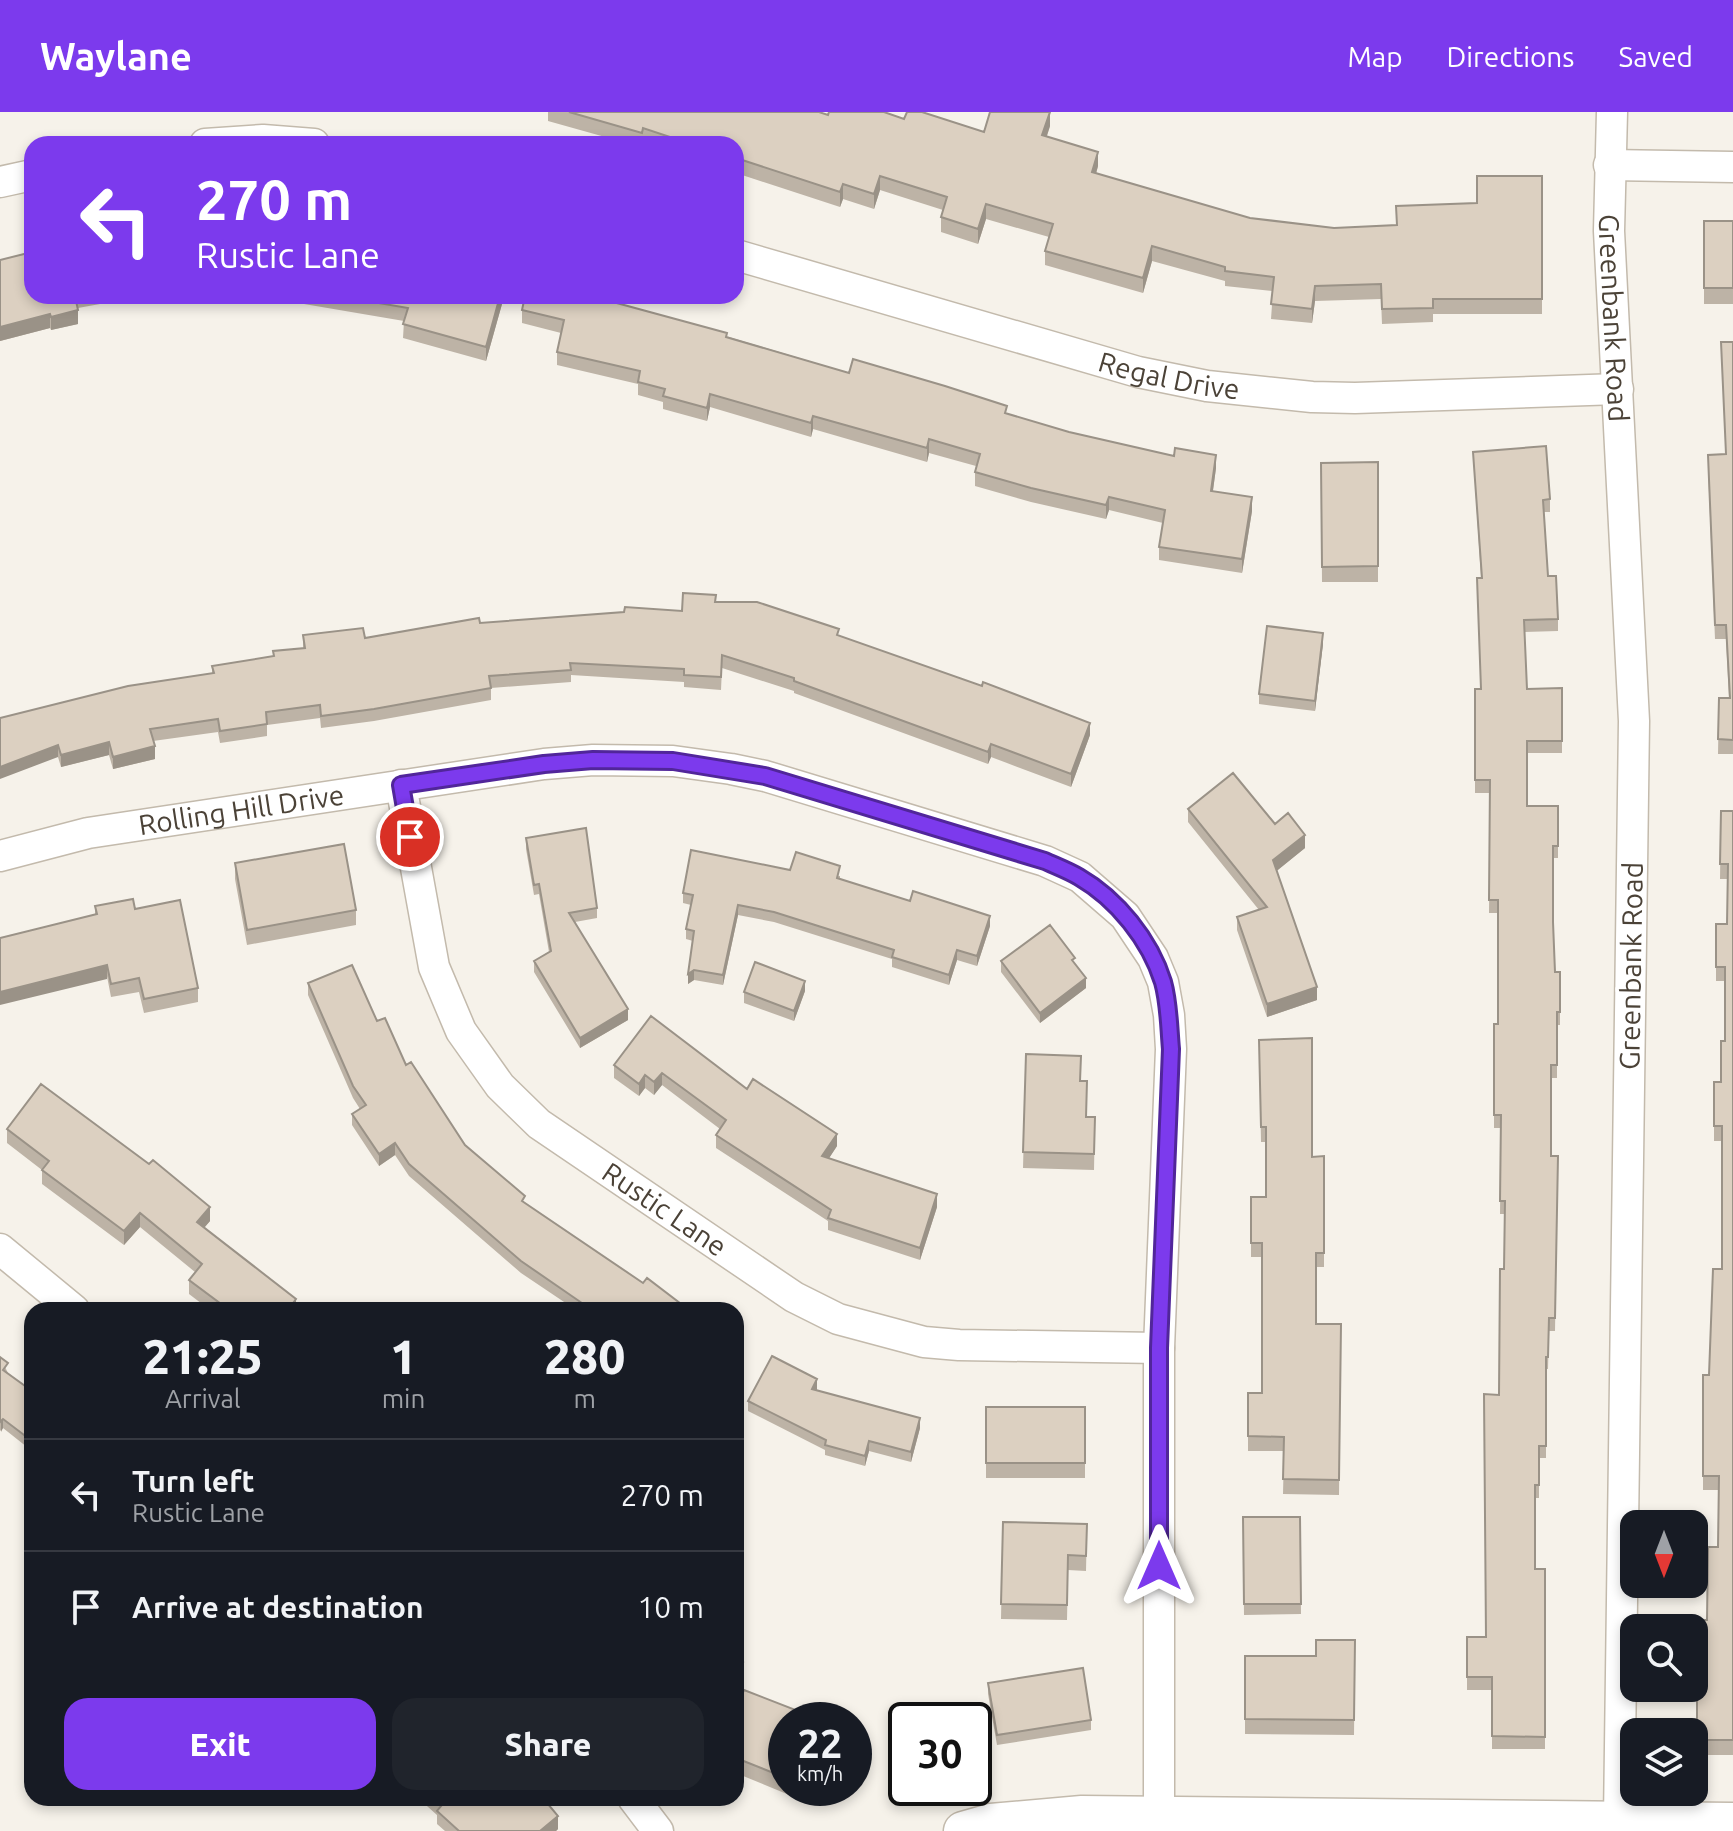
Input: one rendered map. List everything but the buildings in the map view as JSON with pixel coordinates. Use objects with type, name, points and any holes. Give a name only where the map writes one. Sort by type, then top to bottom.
[{"type":"street","name":"Greenbank Road","points":[[1612,112],[1609,231],[1634,721],[1619,1820]]},
{"type":"street","points":[[1609,165],[1733,167]]},
{"type":"street","points":[[0,182],[24,177]]},
{"type":"street","name":"Regal Drive","points":[[744,257],[1138,372],[1207,386],[1312,397],[1355,398],[1618,389]]},
{"type":"street","name":"Rolling Hill Drive","points":[[0,856],[88,833],[544,764],[593,760],[673,761],[765,776],[1045,861],[1080,877],[1125,916],[1141,936],[1163,982],[1171,1049],[1159,1348],[1159,1815]]},
{"type":"street","name":"Rustic Lane","points":[[401,785],[434,967],[461,1031],[478,1057],[500,1086],[539,1124],[794,1297],[838,1319],[924,1342],[1159,1348]]},
{"type":"street","points":[[0,1249],[64,1302]]},
{"type":"street","points":[[639,1806],[658,1831]]},
{"type":"street","points":[[963,1831],[991,1823],[1038,1817],[1159,1815],[1307,1823],[1733,1822]]},
{"type":"route","points":[[410,837],[401,785],[544,764],[593,760],[673,761],[765,776],[1045,861],[1080,877],[1110,901],[1141,936],[1153,958],[1163,982],[1169,1015],[1171,1049],[1159,1348],[1159,1566]]}]
